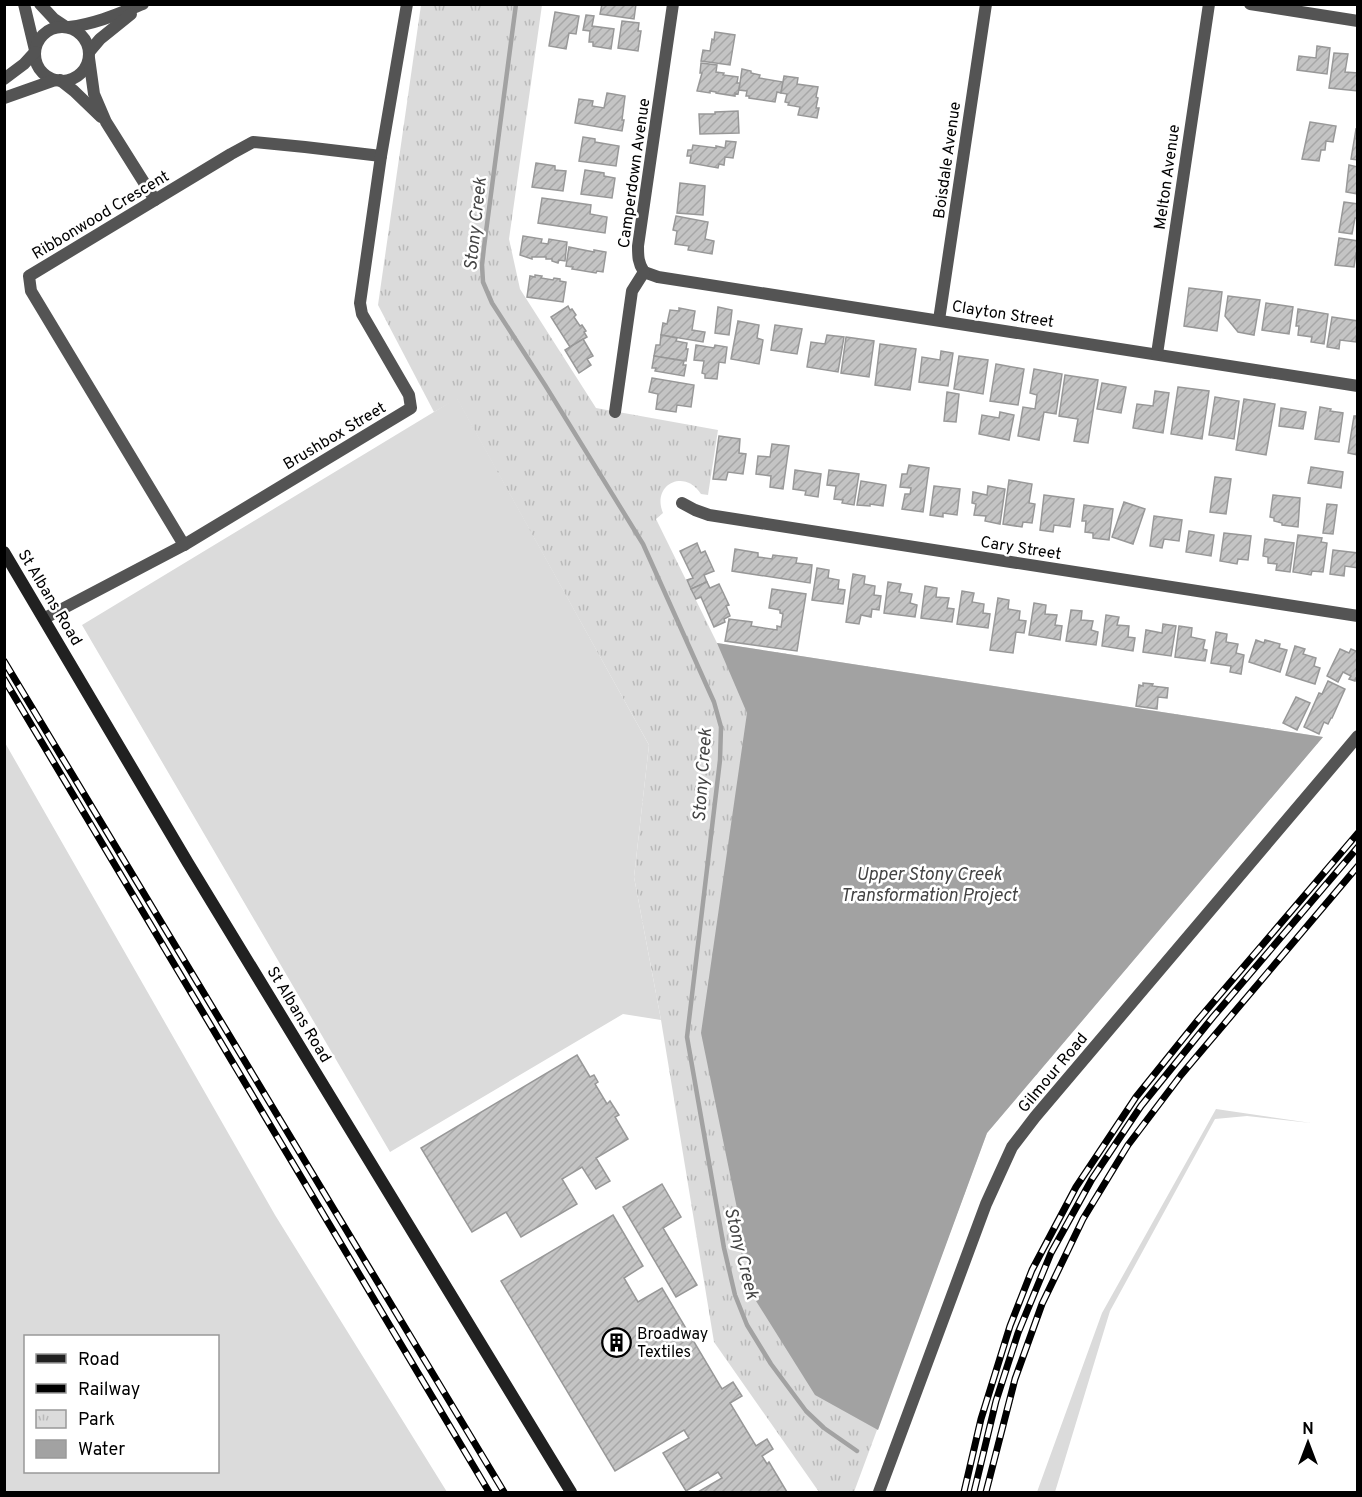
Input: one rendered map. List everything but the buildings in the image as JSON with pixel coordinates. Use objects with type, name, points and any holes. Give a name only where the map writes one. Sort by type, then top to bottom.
[{"type":"main road","name":"St Albans Road","points":[[4,552],[188,863],[570,1492]]},
{"type":"street","points":[[24,4],[38,66],[42,72],[74,91],[106,122]]},
{"type":"street","points":[[40,4],[54,19],[76,30],[87,43],[94,94],[106,122],[155,200]]},
{"type":"street","points":[[4,79],[24,64],[35,52],[37,43],[48,30],[84,25],[143,4]]},
{"type":"street","points":[[4,98],[57,80],[68,80],[75,77],[87,65],[89,54],[100,39],[143,4]]},
{"type":"street","name":"Brushbox Street","points":[[402,4],[405,18]]},
{"type":"street","name":"Brushbox Street","points":[[45,618],[184,545],[411,408],[409,395],[362,314],[360,303],[381,156],[407,4]]},
{"type":"street","name":"Camperdown Avenue","points":[[644,272],[638,259],[638,246],[673,4]]},
{"type":"street","name":"Boisdale Avenue","points":[[939,320],[986,4]]},
{"type":"street","name":"Melton Avenue","points":[[1157,354],[1209,4]]},
{"type":"street","points":[[1250,4],[1358,21]]},
{"type":"street","name":"Ribbonwood Crescent","points":[[184,545],[31,291],[29,276],[253,142],[381,156]]},
{"type":"street","points":[[615,412],[632,291],[644,272]]},
{"type":"street","name":"Clayton Street","points":[[644,272],[655,276],[1358,386]]},
{"type":"street","name":"Cary Street","points":[[682,503],[709,515],[1358,616]]},
{"type":"street","name":"Gilmour Road","points":[[879,1492],[986,1203],[1012,1147],[1042,1108],[1358,736]]},
{"type":"green space","name":"Upper Stony Creek Transformation Project","points":[[421,5],[542,5],[509,239],[520,289],[596,408],[718,430],[708,495],[701,494],[687,482],[672,483],[662,494],[663,513],[656,519],[717,643],[1323,737],[987,1133],[854,1492],[819,1492],[714,1342],[661,1020],[634,877],[649,745],[457,399],[434,412],[378,305]]},
{"type":"green space","points":[[457,398],[649,745],[634,877],[661,1020],[623,1014],[390,1152],[82,625]]},
{"type":"green space","points":[[4,741],[275,1215],[447,1492],[5,1492]]},
{"type":"green space","points":[[1216,1109],[1311,1123],[1247,1116],[1215,1119],[1110,1311],[1055,1492],[1037,1492],[1102,1313]]},
{"type":"water","name":"Upper Stony Creek Transformation Project","points":[[717,643],[1323,737],[987,1133],[878,1430],[815,1395],[756,1301],[701,1033],[747,713]]},
{"type":"waterway","name":"Stony Creek","points":[[516,4],[484,247],[483,282],[492,303],[643,544],[714,702],[721,727],[720,760],[687,1037],[724,1248],[735,1295],[747,1325],[771,1364],[806,1411],[824,1428],[857,1451]]},
{"type":"railway","points":[[4,661],[504,1492]]},
{"type":"railway","points":[[4,679],[489,1492]]},
{"type":"railway","points":[[964,1492],[981,1419],[1010,1326],[1032,1270],[1076,1187],[1136,1097],[1198,1020],[1358,833]]},
{"type":"railway","points":[[974,1492],[996,1401],[1018,1333],[1051,1253],[1092,1179],[1141,1106],[1213,1017],[1358,847]]},
{"type":"railway","points":[[986,1492],[1015,1379],[1042,1304],[1083,1219],[1128,1145],[1181,1075],[1358,866]]},
{"type":"place","name":"Broadway Textiles","points":[[616,1342]]}]
